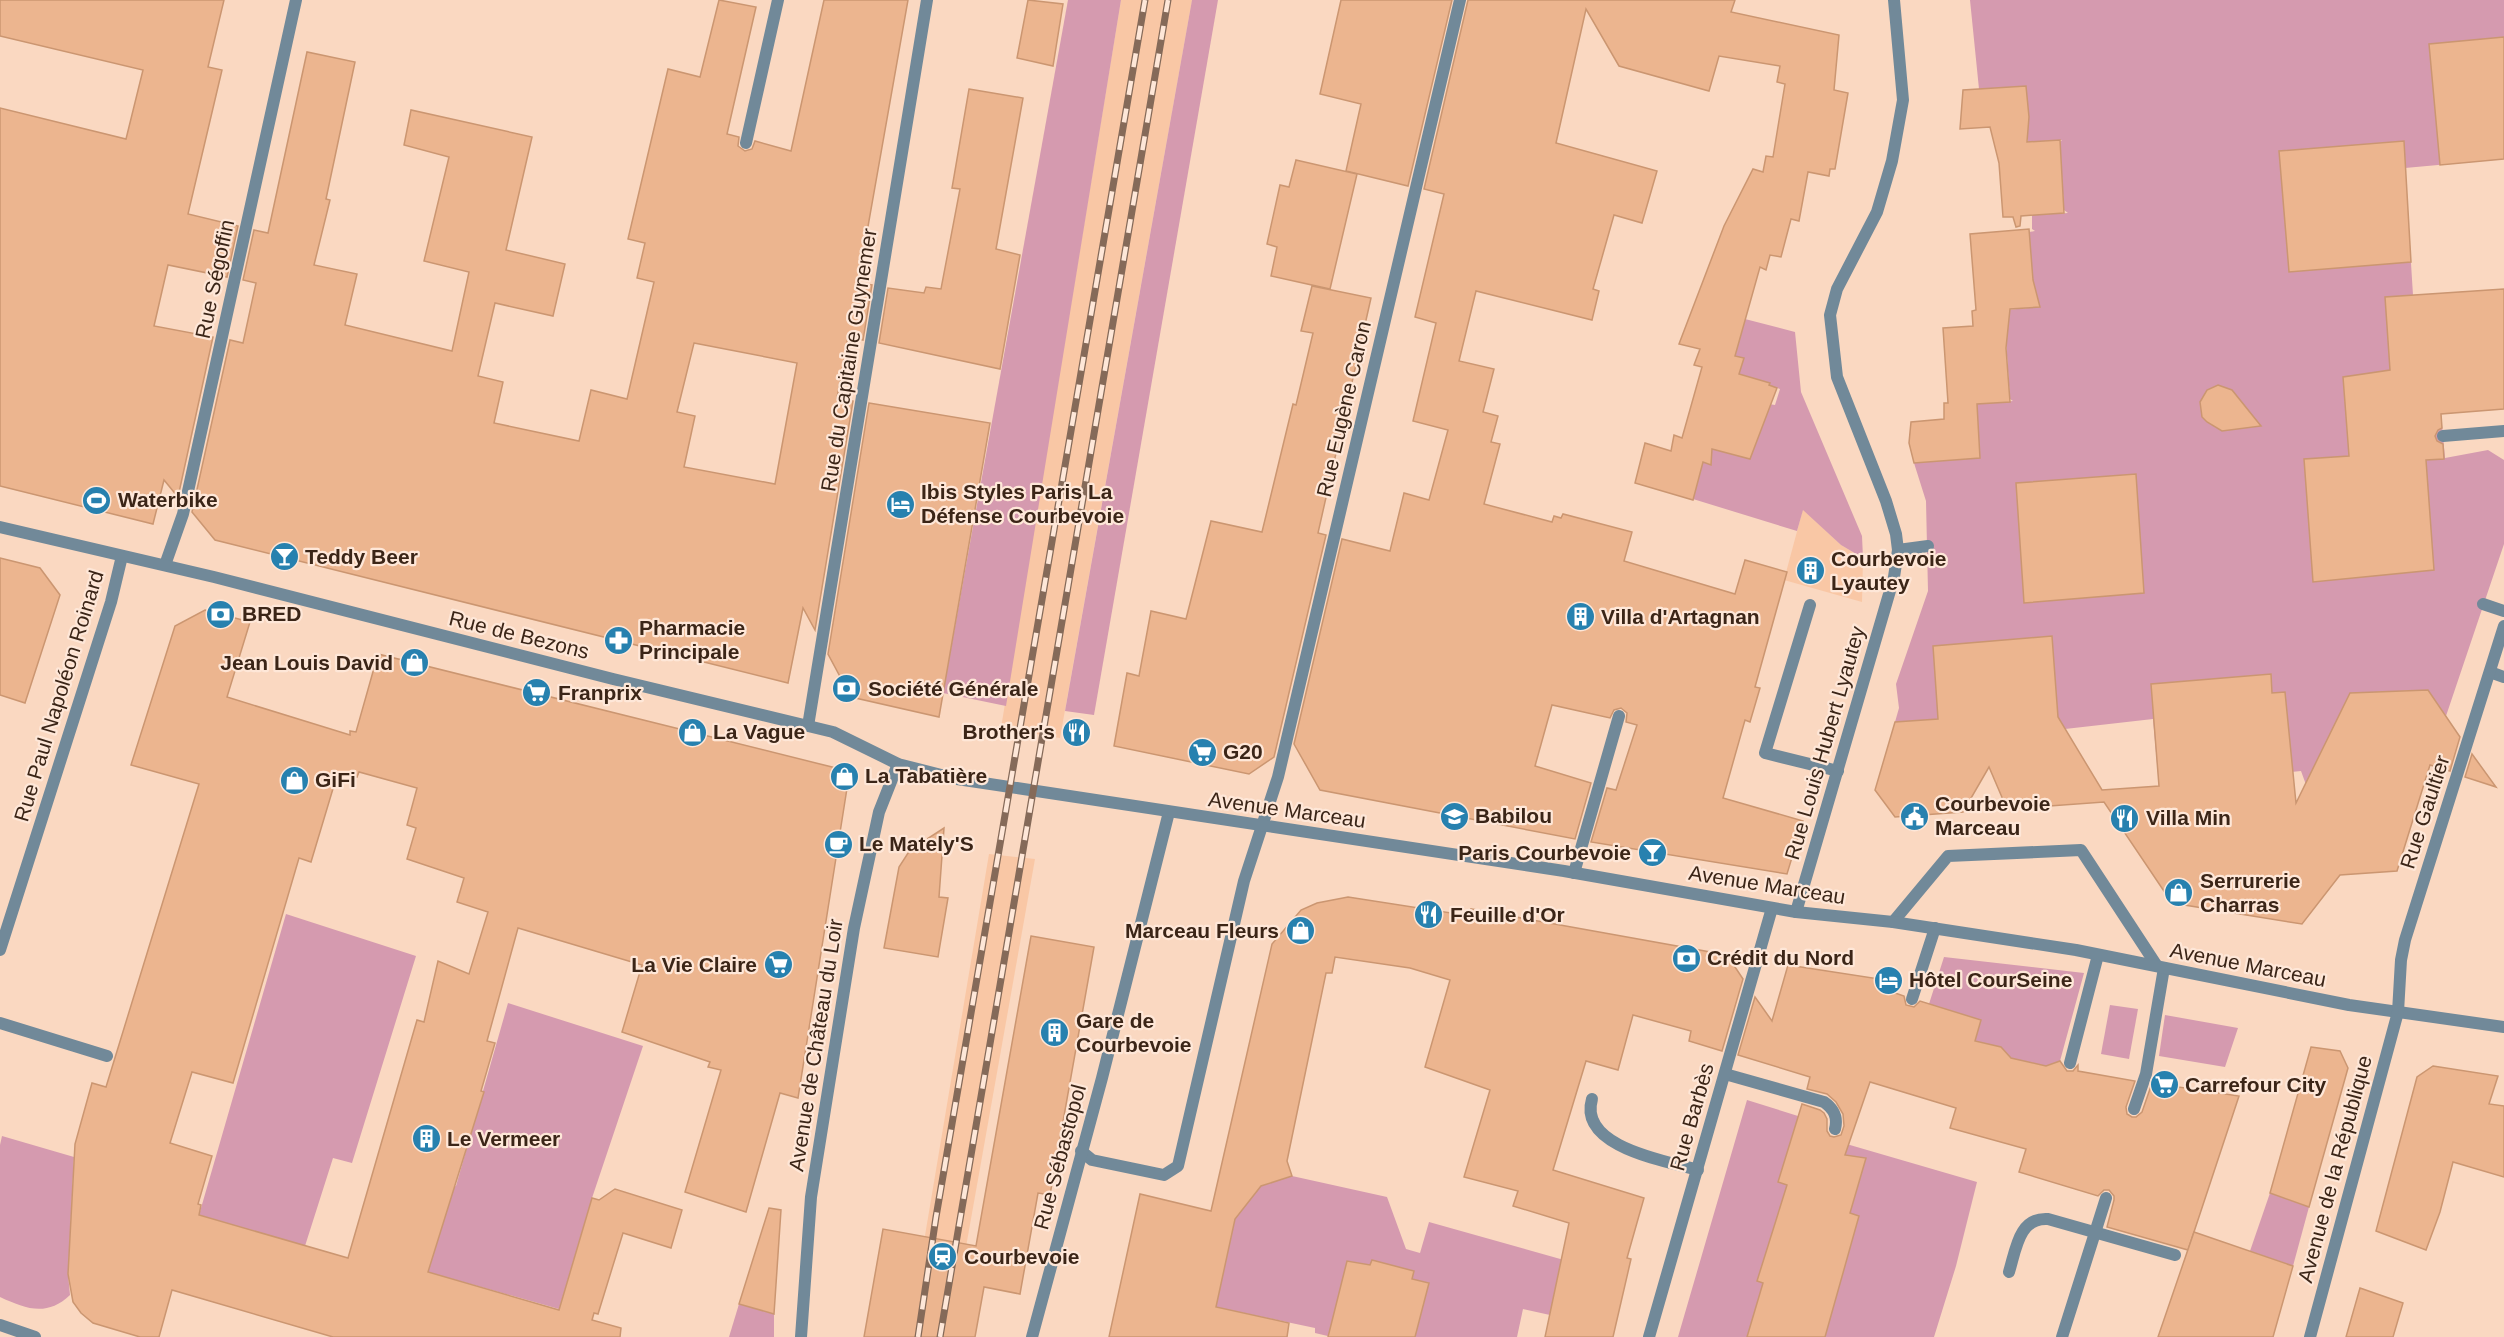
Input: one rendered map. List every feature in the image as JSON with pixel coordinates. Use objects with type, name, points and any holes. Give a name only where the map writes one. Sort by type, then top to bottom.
[{"type":"street","name":"Rue Ségoffin","points":[[165,566],[183,514],[296,0]]},
{"type":"street","points":[[746,143],[778,0]]},
{"type":"street","name":"Rue du Capitaine Guynemer","points":[[808,726],[927,0]]},
{"type":"street","name":"Rue Eugène Caron","points":[[1081,1151],[1092,1160],[1164,1175],[1178,1166],[1244,881],[1278,777],[1460,0]]},
{"type":"street","name":"Rue Louis Hubert Lyautey","points":[[1796,912],[1894,577],[1899,550],[1886,501],[1837,377],[1830,315],[1836,289],[1876,212],[1892,161],[1903,100],[1894,0]]},
{"type":"street","points":[[2443,436],[2504,431]]},
{"type":"street","name":"Rue de Bezons","points":[[0,527],[833,732],[898,764],[957,779],[1023,790]]},
{"type":"street","points":[[1899,550],[1928,546]]},
{"type":"street","name":"Rue Paul Napoléon Roinard","points":[[0,950],[111,602],[122,556]]},
{"type":"street","points":[[2483,604],[2504,611]]},
{"type":"street","points":[[1810,605],[1765,753],[1838,771]]},
{"type":"street","name":"Rue Gaultier","points":[[2398,1012],[2401,960],[2405,940],[2504,626]]},
{"type":"street","points":[[2490,672],[2504,677]]},
{"type":"street","points":[[1574,873],[1619,717]]},
{"type":"street","name":"Avenue de Château du Loir","points":[[801,1337],[811,1197],[854,928],[879,812],[898,764]]},
{"type":"street","name":"Avenue Marceau","points":[[1023,790],[1574,873],[1796,912],[1893,922],[2098,954],[2349,1005],[2504,1027]]},
{"type":"street","name":"Rue Sébastopol","points":[[1032,1337],[1169,812]]},
{"type":"street","points":[[1893,922],[1948,856],[2081,850],[2161,967],[2146,1074],[2134,1109]]},
{"type":"street","name":"Rue Barbès","points":[[1649,1337],[1772,908]]},
{"type":"street","points":[[1912,999],[1935,928]]},
{"type":"street","points":[[2070,1063],[2098,954]]},
{"type":"street","name":"Avenue de la République","points":[[2310,1337],[2398,1012]]},
{"type":"street","points":[[0,1023],[107,1056]]},
{"type":"street","points":[[1725,1074],[1824,1102],[1835,1114],[1837,1122],[1835,1130]]},
{"type":"street","points":[[1592,1099],[1590,1110],[1595,1122],[1601,1133],[1613,1143],[1698,1170]]},
{"type":"street","points":[[2062,1337],[2106,1198]]},
{"type":"street","points":[[2009,1272],[2024,1228],[2038,1218],[2175,1255]]},
{"type":"street","points":[[2,1329],[35,1337]]},
{"type":"shaded area","points":[[1068,0],[1121,0],[1006,706],[943,693]]},
{"type":"shaded area","points":[[1121,0],[1192,0],[1060,738],[1001,728]]},
{"type":"shaded area","points":[[1192,0],[1218,0],[1094,715],[1065,711]]},
{"type":"shaded area","points":[[1970,0],[2504,0],[2504,159],[2405,168],[2413,295],[2504,289],[2504,409],[2441,414],[2445,458],[2488,450],[2504,460],[2504,544],[2446,716],[2427,690],[2350,693],[2320,823],[2301,771],[2159,786],[2153,719],[2065,729],[1938,719],[1895,722],[1899,708],[1896,684],[1928,591],[1926,501],[1914,463],[1980,458],[1978,456],[1977,404],[2013,401],[2010,399],[2005,326],[2009,324],[2006,310],[2040,307],[2035,305],[2029,232],[2035,231],[2032,229],[2032,215],[2068,213],[2064,210],[2060,142],[2062,140],[2028,142],[2027,124],[2029,122],[1979,89]]},
{"type":"shaded area","points":[[1745,319],[1795,332],[1801,392],[1862,536],[1863,558],[1841,545],[1803,510],[1797,531],[1693,499],[1703,462],[1710,464],[1711,448],[1756,402],[1775,405],[1780,389],[1769,383],[1739,374],[1734,356]]},
{"type":"shaded area","points":[[1803,509],[1841,545],[1863,558],[1862,602],[1784,580]]},
{"type":"shaded area","points":[[989,854],[1035,859],[950,1337],[908,1337]]},
{"type":"shaded area","points":[[286,914],[416,956],[352,1163],[333,1158],[305,1246],[199,1215]]},
{"type":"shaded area","points":[[1944,957],[2084,973],[2060,1061],[2046,1066],[2011,1058],[2001,1047],[1975,1041],[1981,1020],[1929,1004]]},
{"type":"shaded area","points":[[508,1003],[643,1046],[592,1198],[559,1309],[428,1272],[453,1187],[456,1186]]},
{"type":"shaded area","points":[[2110,1005],[2138,1009],[2129,1059],[2101,1054]]},
{"type":"shaded area","points":[[2165,1015],[2238,1028],[2225,1067],[2159,1056]]},
{"type":"shaded area","points":[[1747,1100],[1798,1116],[1795,1129],[1977,1182],[1956,1266],[1934,1337],[1678,1337]]},
{"type":"shaded area","points":[[2,1136],[74,1157],[68,1274],[70,1295],[53,1306],[36,1309],[0,1297],[0,1145]]},
{"type":"shaded area","points":[[1292,1176],[1387,1197],[1406,1249],[1420,1253],[1429,1222],[1571,1262],[1550,1315],[1523,1309],[1517,1337],[1415,1337],[1429,1283],[1412,1279],[1414,1271],[1372,1261],[1370,1265],[1347,1261],[1332,1337],[1315,1333],[1315,1328],[1216,1307],[1235,1216],[1261,1186]]},
{"type":"shaded area","points":[[2270,1193],[2309,1207],[2293,1266],[2250,1251]]},
{"type":"shaded area","points":[[739,1304],[774,1314],[774,1337],[729,1337]]},
{"type":"building","points":[[0,0],[224,0],[208,67],[222,70],[188,214],[238,226],[227,277],[168,265],[154,326],[213,337],[178,497],[164,480],[153,524],[0,486],[0,108],[126,139],[143,70],[0,36]]},
{"type":"building","points":[[719,0],[756,7],[727,134],[739,137],[738,146],[745,151],[752,149],[755,141],[791,151],[824,0],[908,0],[858,283],[872,285],[863,340],[848,337],[837,398],[853,401],[815,630],[803,608],[788,683],[215,540],[192,512],[230,340],[243,343],[256,283],[243,280],[254,230],[268,233],[307,52],[355,62],[326,199],[330,200],[314,265],[357,274],[345,325],[452,351],[469,272],[424,261],[449,157],[404,145],[411,110],[532,137],[506,250],[565,264],[553,316],[495,303],[478,376],[503,382],[494,423],[579,441],[591,390],[627,399],[654,282],[637,278],[645,243],[628,239],[668,69],[700,77]],"holes":[[[694,343],[797,363],[775,484],[684,467],[695,416],[677,412]]]},
{"type":"building","points":[[1028,0],[1063,4],[1053,66],[1017,58]]},
{"type":"building","points":[[1341,0],[1452,0],[1408,186],[1346,171],[1361,104],[1320,94]]},
{"type":"building","points":[[1468,0],[1735,0],[1731,12],[1839,35],[1834,90],[1848,93],[1835,169],[1830,169],[1829,176],[1808,172],[1799,221],[1791,219],[1781,257],[1770,255],[1766,270],[1760,267],[1735,356],[1744,358],[1739,374],[1770,383],[1769,385],[1777,388],[1750,459],[1712,449],[1711,465],[1703,462],[1693,500],[1635,483],[1645,443],[1671,451],[1674,435],[1682,438],[1702,367],[1694,365],[1700,349],[1679,344],[1724,226],[1753,169],[1763,172],[1766,156],[1773,157],[1785,84],[1777,82],[1780,66],[1719,56],[1709,91],[1619,66],[1586,9],[1556,143],[1657,171],[1642,223],[1614,215],[1593,289],[1599,291],[1592,320],[1476,291],[1459,361],[1494,369],[1483,412],[1498,416],[1491,442],[1500,444],[1484,504],[1552,522],[1554,516],[1561,518],[1563,514],[1632,532],[1624,561],[1735,594],[1745,560],[1787,572],[1755,687],[1760,688],[1750,722],[1745,720],[1723,798],[1803,821],[1787,874],[1591,842],[1607,788],[1616,790],[1637,725],[1626,722],[1627,713],[1621,708],[1614,710],[1610,718],[1552,705],[1535,766],[1591,783],[1575,839],[1320,790],[1294,744],[1342,539],[1390,551],[1404,493],[1429,500],[1448,430],[1413,421],[1436,323],[1415,317],[1444,194],[1424,189]]},
{"type":"building","points":[[2504,37],[2504,159],[2440,165],[2429,44]]},
{"type":"building","points":[[2026,86],[2029,117],[2027,142],[2060,140],[2064,213],[2021,216],[2020,226],[2016,227],[2013,217],[2003,217],[1999,163],[1990,127],[1960,129],[1963,90]]},
{"type":"building","points":[[969,89],[1023,98],[996,249],[1020,255],[1000,369],[879,343],[888,288],[924,293],[926,287],[941,289],[960,189],[952,188]]},
{"type":"building","points":[[2404,141],[2411,262],[2289,272],[2279,151]]},
{"type":"building","points":[[1296,160],[1357,174],[1330,289],[1271,276],[1277,247],[1267,244],[1280,185],[1289,187]]},
{"type":"building","points":[[2029,229],[2033,280],[2040,307],[2010,309],[2006,348],[2010,402],[1977,404],[1980,458],[1914,463],[1909,443],[1911,422],[1944,419],[1944,403],[1948,403],[1943,328],[1973,326],[1972,311],[1976,310],[1970,234]]},
{"type":"building","points":[[1312,286],[1371,298],[1318,533],[1326,535],[1274,757],[1249,774],[1114,746],[1127,673],[1139,676],[1151,611],[1186,619],[1211,521],[1262,532],[1313,333],[1301,331]]},
{"type":"building","points":[[2504,289],[2504,409],[2441,414],[2442,428],[2435,436],[2437,441],[2443,444],[2444,459],[2426,460],[2434,570],[2313,582],[2304,459],[2349,456],[2343,377],[2390,370],[2385,297]]},
{"type":"building","points":[[2218,385],[2232,390],[2261,426],[2222,431],[2207,422],[2202,417],[2200,402],[2207,390]]},
{"type":"building","points":[[869,403],[990,423],[939,717],[851,697],[828,654]]},
{"type":"building","points":[[2136,474],[2144,593],[2024,603],[2016,483]]},
{"type":"building","points":[[0,558],[40,568],[60,595],[25,703],[0,695]]},
{"type":"building","points":[[205,610],[250,622],[227,697],[350,735],[350,731],[356,732],[378,654],[840,769],[848,782],[798,1098],[780,1093],[746,1212],[685,1192],[721,1070],[708,1067],[710,1062],[622,1032],[642,965],[518,928],[487,1041],[495,1043],[481,1091],[484,1092],[428,1272],[559,1310],[592,1198],[599,1200],[615,1189],[682,1210],[671,1248],[623,1233],[598,1314],[594,1313],[592,1320],[621,1328],[620,1337],[333,1337],[172,1290],[159,1337],[140,1337],[93,1323],[73,1302],[68,1274],[75,1144],[92,1083],[106,1087],[199,784],[131,765],[175,626]],"holes":[[[338,772],[357,777],[359,772],[417,788],[407,825],[416,828],[407,859],[464,878],[457,902],[488,912],[469,974],[438,961],[424,1022],[417,1020],[348,1258],[199,1215],[201,1205],[198,1204],[212,1156],[170,1143],[192,1072],[233,1083],[299,858],[311,862]]]},
{"type":"building","points":[[2052,636],[2058,717],[2102,790],[2159,786],[2151,684],[2271,674],[2272,693],[2285,692],[2296,803],[2350,693],[2428,690],[2460,737],[2450,771],[2430,765],[2397,871],[2340,875],[2302,924],[2172,903],[2104,802],[2007,809],[1989,767],[1963,812],[1895,817],[1875,790],[1895,722],[1938,719],[1933,646]]},
{"type":"building","points":[[2472,754],[2496,787],[2465,777]]},
{"type":"building","points":[[944,828],[939,897],[948,898],[938,957],[884,948],[899,867],[910,850]]},
{"type":"building","points":[[1348,897],[1470,916],[1471,909],[1727,955],[1743,979],[1722,1051],[1689,1041],[1691,1031],[1633,1015],[1618,1070],[1586,1061],[1553,1170],[1644,1198],[1627,1258],[1631,1259],[1613,1337],[1545,1337],[1569,1223],[1513,1206],[1518,1191],[1464,1177],[1490,1090],[1425,1067],[1450,980],[1410,968],[1335,957],[1332,973],[1326,973],[1287,1161],[1292,1176],[1261,1186],[1235,1219],[1216,1307],[1289,1323],[1287,1337],[1109,1337],[1140,1194],[1211,1211],[1272,944],[1301,910],[1317,903]]},
{"type":"building","points":[[1031,936],[1094,947],[1050,1195],[1038,1193],[1020,1294],[984,1287],[975,1337],[864,1337],[883,1229],[976,1246]]},
{"type":"building","points":[[1788,965],[1899,982],[1895,993],[1904,996],[1906,1005],[1914,1007],[1920,1001],[1981,1020],[1975,1041],[2001,1047],[2011,1058],[2046,1066],[2060,1061],[2067,1071],[2073,1071],[2078,1065],[2078,1071],[2135,1081],[2126,1107],[2127,1114],[2132,1117],[2142,1112],[2152,1083],[2239,1096],[2188,1250],[2107,1227],[2114,1200],[2109,1190],[2104,1190],[2098,1196],[2019,1172],[2026,1149],[1950,1128],[1956,1108],[1870,1082],[1845,1155],[1866,1158],[1850,1213],[1859,1216],[1825,1337],[1747,1337],[1763,1283],[1757,1281],[1787,1185],[1778,1182],[1802,1104],[1824,1113],[1830,1136],[1841,1135],[1844,1126],[1843,1114],[1836,1102],[1827,1094],[1807,1089],[1810,1077],[1738,1055],[1755,997],[1772,1021]]},
{"type":"building","points":[[2311,1047],[2340,1051],[2348,1068],[2309,1207],[2270,1193]]},
{"type":"building","points":[[2433,1066],[2498,1076],[2489,1104],[2504,1106],[2504,1177],[2453,1162],[2440,1212],[2426,1250],[2376,1231],[2417,1077]]},
{"type":"building","points":[[769,1208],[781,1210],[774,1314],[739,1304]]},
{"type":"building","points":[[2194,1232],[2293,1266],[2273,1337],[2158,1337]]},
{"type":"building","points":[[1372,1260],[1414,1271],[1412,1279],[1429,1283],[1415,1337],[1328,1337],[1347,1261],[1370,1265]]},
{"type":"building","points":[[2360,1288],[2403,1303],[2393,1337],[2346,1337]]},
{"type":"railway","points":[[918,1337],[936,1217],[1145,0]]},
{"type":"railway","points":[[940,1337],[1168,0]]},
{"type":"place","name":"Waterbike","points":[[97,500]]},
{"type":"place","name":"Ibis Styles Paris La Défense Courbevoie","points":[[900,504]]},
{"type":"place","name":"Teddy Beer","points":[[284,557]]},
{"type":"place","name":"Courbevoie Lyautey","points":[[1810,571]]},
{"type":"place","name":"BRED","points":[[221,614]]},
{"type":"place","name":"Villa d'Artagnan","points":[[1580,617]]},
{"type":"place","name":"Pharmacie Principale","points":[[618,640]]},
{"type":"place","name":"Jean Louis David","points":[[414,663]]},
{"type":"place","name":"Société Générale","points":[[847,689]]},
{"type":"place","name":"Franprix","points":[[537,693]]},
{"type":"place","name":"La Vague","points":[[692,732]]},
{"type":"place","name":"Brother's","points":[[1076,732]]},
{"type":"place","name":"G20","points":[[1202,752]]},
{"type":"place","name":"La Tabatière","points":[[844,776]]},
{"type":"place","name":"GiFi","points":[[294,780]]},
{"type":"place","name":"Babilou","points":[[1454,816]]},
{"type":"place","name":"Courbevoie Marceau","points":[[1914,816]]},
{"type":"place","name":"Villa Min","points":[[2125,818]]},
{"type":"place","name":"Le Mately'S","points":[[838,844]]},
{"type":"place","name":"Paris Courbevoie","points":[[1652,853]]},
{"type":"place","name":"Serrurerie Charras","points":[[2179,893]]},
{"type":"place","name":"Feuille d'Or","points":[[1429,915]]},
{"type":"place","name":"Marceau Fleurs","points":[[1300,931]]},
{"type":"place","name":"Crédit du Nord","points":[[1686,958]]},
{"type":"place","name":"La Vie Claire","points":[[778,965]]},
{"type":"place","name":"Hôtel CourSeine","points":[[1888,980]]},
{"type":"place","name":"Gare de Courbevoie","points":[[1055,1033]]},
{"type":"place","name":"Carrefour City","points":[[2164,1085]]},
{"type":"place","name":"Le Vermeer","points":[[426,1139]]},
{"type":"place","name":"Courbevoie","points":[[943,1257]]}]
